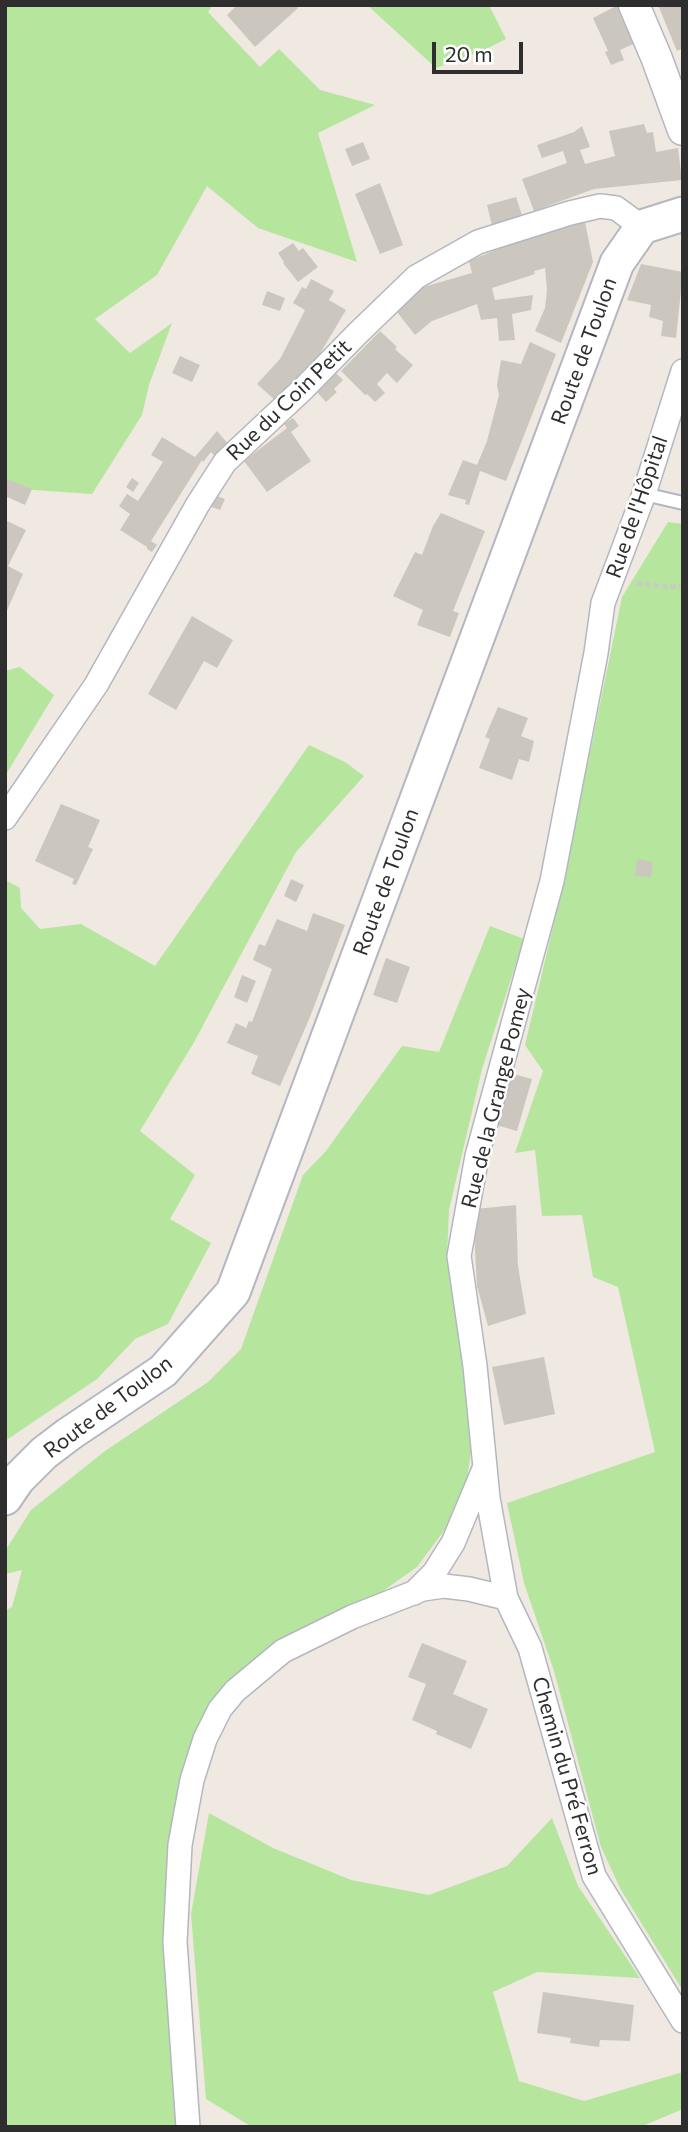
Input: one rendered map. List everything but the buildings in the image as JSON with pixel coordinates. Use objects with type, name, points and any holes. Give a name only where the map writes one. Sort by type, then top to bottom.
[{"type":"main road","points":[[642,228],[683,214]]},
{"type":"main road","name":"Route de Toulon","points":[[5,1498],[18,1479],[44,1453],[163,1371],[233,1292],[617,263],[642,228]]},
{"type":"street","points":[[634,5],[683,130]]},
{"type":"street","name":"Rue du Coin Petit","points":[[5,818],[96,685],[198,504],[225,462],[416,277],[478,242],[600,206],[616,208],[642,228]]},
{"type":"street","name":"Rue de l'Hôpital","points":[[603,603],[644,495],[683,371]]},
{"type":"street","name":"Rue de la Grange Pomey","points":[[506,1598],[488,1498],[475,1366],[459,1256],[477,1156],[552,881],[596,653],[603,603]]},
{"type":"street","points":[[414,1593],[434,1573],[453,1542],[485,1466]]},
{"type":"street","points":[[188,2127],[174,1941],[180,1845],[192,1780],[205,1739],[220,1709],[235,1691],[283,1651],[352,1617],[414,1593],[444,1586],[506,1598]]},
{"type":"street","name":"Chemin du Pré Ferron","points":[[506,1598],[530,1648],[594,1876],[683,2021]]},
{"type":"lane","points":[[644,495],[683,503]]},
{"type":"path","points":[[612,580],[667,587],[683,586]]},
{"type":"green space","points":[[5,5],[213,5],[208,12],[260,67],[279,49],[320,90],[375,105],[318,133],[357,262],[258,228],[207,186],[157,275],[95,319],[130,353],[172,323],[149,385],[142,415],[92,494],[5,488]]},
{"type":"green space","points":[[367,5],[489,5],[506,39],[436,68]]},
{"type":"green space","points":[[668,522],[683,524],[683,1991],[621,1890],[601,1847],[554,1671],[524,1583],[507,1503],[655,1452],[618,1287],[593,1277],[582,1215],[542,1216],[535,1150],[515,1153],[543,1071],[525,1045],[562,889],[622,597]]},
{"type":"green space","points":[[20,667],[54,695],[5,776],[5,671]]},
{"type":"green space","points":[[309,745],[345,762],[364,776],[296,852],[193,1044],[140,1131],[195,1175],[170,1219],[211,1243],[168,1324],[135,1339],[97,1379],[5,1441],[5,880],[20,888],[21,908],[40,929],[81,924],[155,966]]},
{"type":"green space","points":[[490,926],[524,939],[482,1069],[449,1210],[447,1256],[474,1431],[466,1487],[446,1528],[417,1567],[380,1593],[272,1648],[221,1690],[195,1738],[176,2127],[5,2127],[5,1611],[12,1607],[22,1570],[5,1574],[5,1551],[31,1510],[105,1451],[208,1382],[241,1349],[303,1175],[326,1151],[402,1046],[439,1052]]},
{"type":"green space","points":[[209,1813],[273,1848],[351,1880],[429,1895],[507,1866],[552,1818],[578,1886],[640,1978],[537,1972],[493,1992],[519,2081],[584,2101],[683,2072],[683,2109],[640,2127],[252,2127],[206,2099],[191,1914]]}]
